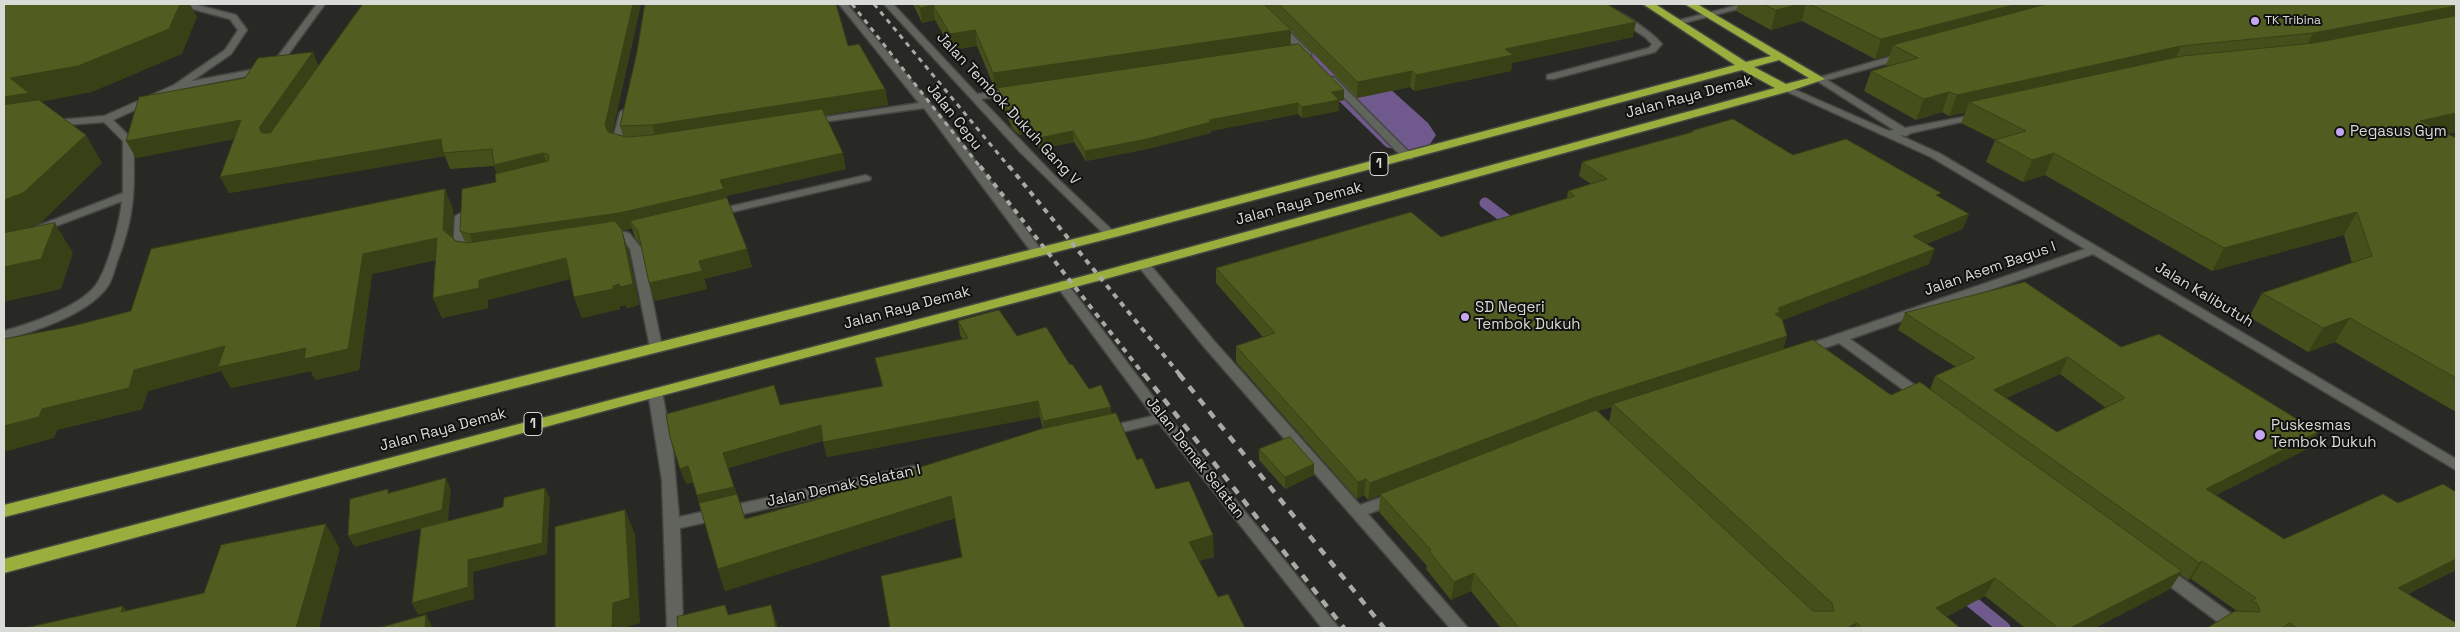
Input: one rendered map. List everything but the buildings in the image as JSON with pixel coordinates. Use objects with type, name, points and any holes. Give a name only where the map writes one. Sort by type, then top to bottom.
[{"type":"highway","points":[[1648,4],[1745,66],[1786,89]]},
{"type":"highway","points":[[1690,4],[1778,57],[1819,79]]},
{"type":"highway","name":"Jalan Raya Demak","points":[[4,511],[1037,252],[1408,157],[1778,57]]},
{"type":"highway","name":"Jalan Raya Demak","points":[[4,566],[1143,264],[1819,79]]},
{"type":"street","points":[[36,125],[106,119],[177,87],[228,52],[243,30],[233,17],[184,4]]},
{"type":"street","points":[[177,87],[258,72],[276,65],[321,4]]},
{"type":"street","name":"Jalan Cepu","points":[[843,4],[926,105],[1037,252]]},
{"type":"street","name":"Jalan Tembok Dukuh Gang V","points":[[888,4],[944,61],[973,97],[1039,168],[1109,233]]},
{"type":"street","points":[[1256,4],[1297,50],[1315,62]]},
{"type":"street","points":[[1550,77],[1652,50],[1657,44],[1648,35],[1600,4]]},
{"type":"street","points":[[1676,22],[1753,4]]},
{"type":"street","points":[[1819,79],[1914,53]]},
{"type":"street","points":[[1328,75],[1408,157]]},
{"type":"street","name":"Jalan Kalibutuh","points":[[1819,79],[1904,131],[1935,155]]},
{"type":"street","name":"Jalan Kalibutuh","points":[[1786,89],[1935,155],[2096,249],[2456,465]]},
{"type":"street","points":[[973,97],[1023,90]]},
{"type":"street","points":[[626,104],[618,142],[619,145],[631,148]]},
{"type":"street","points":[[802,124],[926,105]]},
{"type":"street","points":[[1890,134],[1988,113]]},
{"type":"street","points":[[4,335],[21,331],[69,311],[101,287],[124,234],[130,194],[128,140],[106,119]]},
{"type":"street","points":[[702,216],[866,178]]},
{"type":"street","points":[[31,232],[130,194]]},
{"type":"street","points":[[462,202],[459,250],[469,257],[476,257]]},
{"type":"street","points":[[597,237],[629,234],[636,249],[656,347]]},
{"type":"street","name":"Jalan Asem Bagus I","points":[[1790,355],[1842,339],[2096,249]]},
{"type":"street","points":[[1143,264],[1210,345],[1460,628]]},
{"type":"street","name":"Jalan Demak Selatan","points":[[1062,285],[1162,418],[1331,628]]},
{"type":"street","points":[[1842,339],[1931,403]]},
{"type":"street","points":[[655,392],[664,428],[673,524],[675,628]]},
{"type":"street","points":[[1096,433],[1162,418]]},
{"type":"street","name":"Jalan Demak Selatan I","points":[[673,524],[925,469]]},
{"type":"street","points":[[1358,512],[1403,494]]},
{"type":"street","points":[[2148,562],[2238,628]]},
{"type":"waterway","points":[[1267,4],[1407,135]]},
{"type":"waterway","points":[[1485,203],[1515,226]]},
{"type":"waterway","points":[[1961,593],[2004,628]]},
{"type":"railway","points":[[852,4],[981,168]]},
{"type":"railway","points":[[874,4],[1010,168]]},
{"type":"railway","points":[[980,166],[1144,375]]},
{"type":"railway","points":[[1009,166],[1180,375]]},
{"type":"railway","points":[[1144,374],[1344,628]]},
{"type":"railway","points":[[1179,374],[1384,628]]},
{"type":"place","name":"TK Tribina","points":[[2255,21]]},
{"type":"place","name":"Pegasus Gym","points":[[2340,132]]},
{"type":"place","name":"SD Negeri Tembok Dukuh","points":[[1465,317]]},
{"type":"place","name":"Puskesmas Tembok Dukuh","points":[[2260,435]]}]
